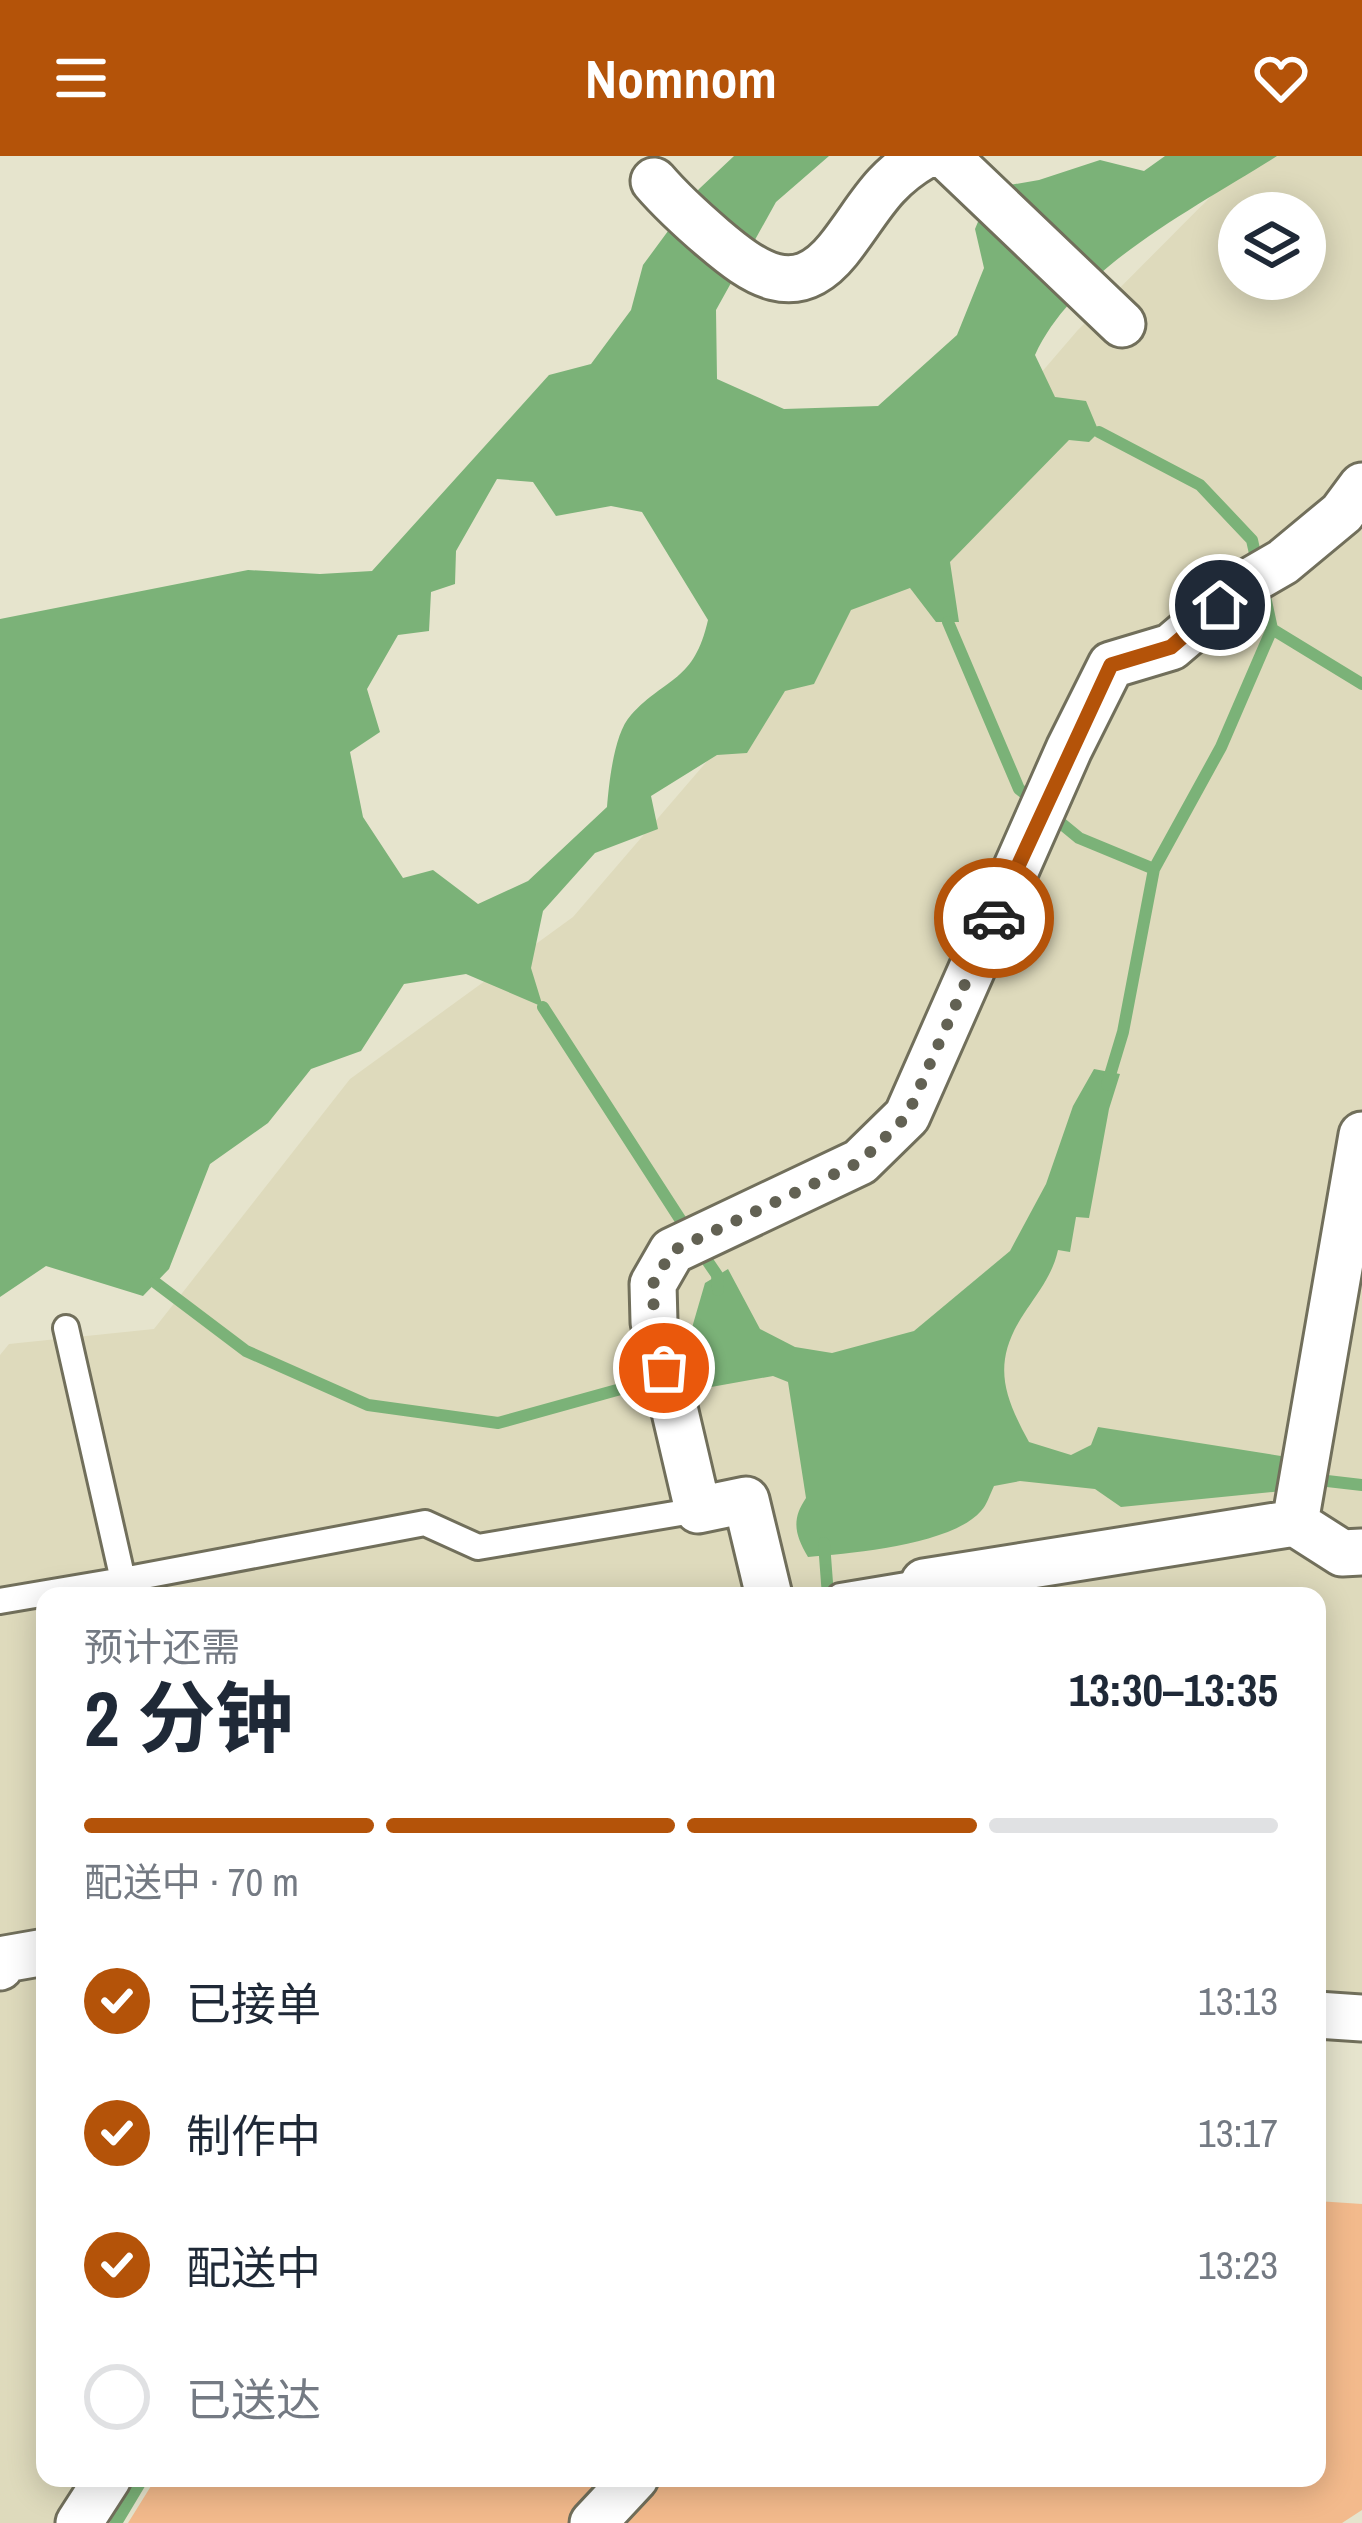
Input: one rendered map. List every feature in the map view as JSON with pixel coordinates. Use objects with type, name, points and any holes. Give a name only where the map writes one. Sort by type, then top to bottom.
[{"type":"street","points":[[663,191],[750,270],[788,279],[814,273],[836,252],[895,173],[924,156]]},
{"type":"street","points":[[960,170],[1106,310]]},
{"type":"street","points":[[767,1587],[746,1500],[698,1510],[658,1342],[653,1284],[672,1251],[860,1162],[907,1116],[1111,665],[1171,647],[1342,513],[1362,486]]},
{"type":"street","points":[[1297,1514],[1362,1135]]},
{"type":"street","points":[[1297,1514],[1342,1553],[1362,1552]]},
{"type":"street","points":[[936,1587],[1297,1514]]},
{"type":"street","points":[[0,1967],[5,1959],[36,1954]]},
{"type":"street","points":[[1326,2016],[1362,2018]]},
{"type":"street","points":[[79,2523],[102,2487]]},
{"type":"street","points":[[593,2523],[627,2487]]},
{"type":"lane","points":[[65,1328],[125,1587]]},
{"type":"lane","points":[[130,1587],[425,1522],[478,1547],[698,1510]]},
{"type":"lane","points":[[0,1601],[36,1597]]},
{"type":"shaded area","points":[[734,156],[829,156],[776,202],[716,310],[717,379],[784,409],[878,406],[957,335],[984,268],[975,229],[992,188],[1039,180],[1100,160],[1144,171],[1165,156],[1277,156],[1141,242],[1078,294],[1054,323],[1035,355],[1055,397],[1086,401],[1099,432],[1089,442],[1069,440],[950,562],[959,622],[936,622],[910,588],[851,610],[814,684],[785,691],[747,753],[717,755],[651,796],[658,829],[595,853],[543,911],[531,968],[543,1007],[466,974],[404,984],[361,1051],[311,1069],[268,1123],[210,1164],[169,1269],[143,1296],[46,1266],[0,1297],[0,619],[248,570],[372,571],[549,375],[591,364],[631,310],[643,265],[699,189]],"holes":[[[497,479],[533,482],[556,516],[611,506],[642,512],[708,620],[687,667],[625,723],[613,759],[607,807],[528,881],[478,904],[433,870],[403,878],[363,817],[350,752],[380,732],[367,689],[398,635],[429,631],[431,592],[455,584],[456,551]]]},
{"type":"shaded area","points":[[1251,156],[1362,156],[1362,2028],[1326,2034],[1326,1587],[36,1587],[36,2487],[132,2487],[108,2523],[0,2523],[0,1355],[9,1344],[154,1329],[350,1079],[573,917],[1077,331]]},
{"type":"shaded area","points":[[1094,1069],[1120,1074],[1089,1218],[1076,1217],[1070,1252],[1058,1250],[1046,1281],[1016,1327],[1005,1360],[1007,1391],[1019,1424],[1029,1442],[1071,1455],[1091,1445],[1098,1427],[1287,1457],[1283,1491],[1121,1507],[1095,1489],[1020,1481],[994,1486],[981,1511],[948,1532],[900,1545],[808,1557],[796,1528],[806,1498],[788,1382],[773,1376],[700,1389],[689,1338],[705,1283],[728,1269],[760,1329],[795,1347],[832,1353],[914,1331],[1010,1251],[1046,1184],[1073,1106]]},
{"type":"shaded area","points":[[1326,2202],[1362,2204],[1362,2510],[1342,2523],[128,2523],[150,2487],[1326,2487]]},
{"type":"waterway","points":[[1099,432],[1200,485],[1252,540],[1258,567]]},
{"type":"waterway","points":[[1107,1085],[1123,1032],[1154,869],[1221,747],[1272,629],[1263,587]]},
{"type":"waterway","points":[[948,622],[1019,789],[1036,802]]},
{"type":"waterway","points":[[1272,629],[1362,684]]},
{"type":"waterway","points":[[1051,815],[1079,838],[1154,869]]},
{"type":"waterway","points":[[543,1007],[689,1233]]},
{"type":"waterway","points":[[700,1250],[717,1275],[718,1290]]},
{"type":"waterway","points":[[156,1283],[246,1351],[368,1405],[498,1423],[617,1390],[707,1348]]},
{"type":"waterway","points":[[1310,1479],[1362,1485]]},
{"type":"waterway","points":[[824,1543],[827,1587]]},
{"type":"waterway","points":[[116,2523],[138,2487]]},
{"type":"way so far","points":[[664,1368],[654,1322],[653,1284],[672,1251],[860,1162],[907,1116],[994,918]]},
{"type":"route","points":[[994,918],[1111,665],[1171,647],[1220,605]]}]
